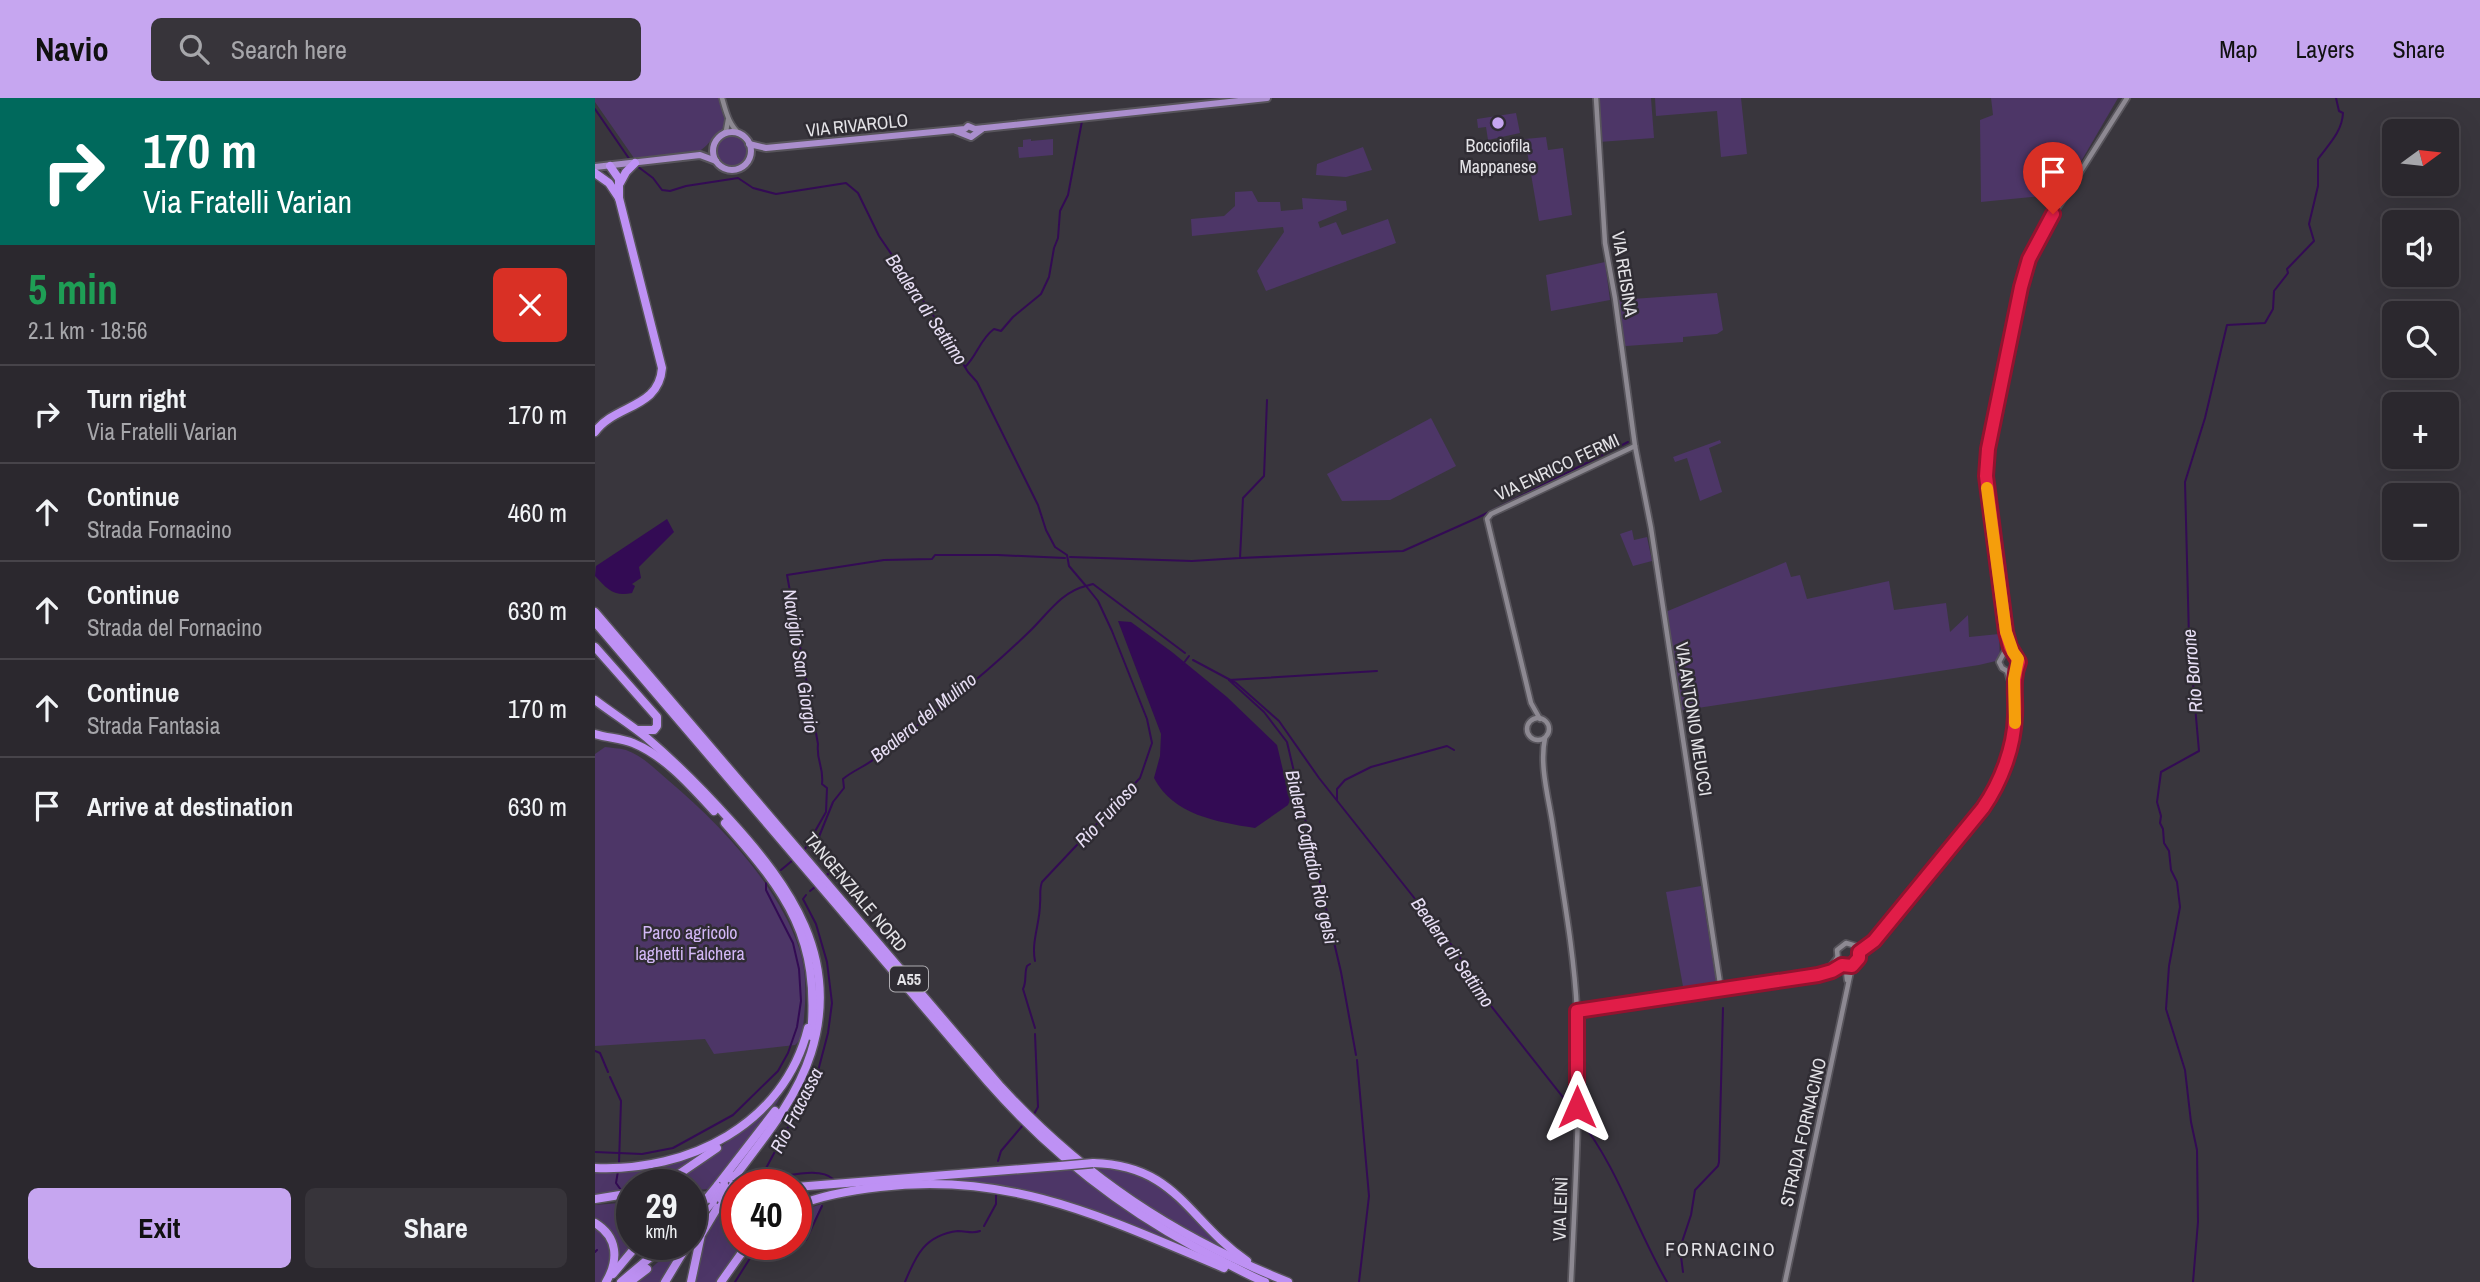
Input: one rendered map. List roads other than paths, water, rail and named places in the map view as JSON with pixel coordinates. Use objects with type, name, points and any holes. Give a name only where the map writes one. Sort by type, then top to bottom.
[{"type":"highway","points":[[620,183],[634,164]]},
{"type":"highway","points":[[609,183],[607,174],[610,166]]},
{"type":"highway","points":[[595,432],[614,414],[649,397],[657,386],[661,372],[660,355],[619,198],[620,183],[610,166]]},
{"type":"highway","points":[[595,173],[609,183],[619,198]]},
{"type":"highway","name":"TANGENZIALE NORD","points":[[595,612],[1001,1087],[1043,1130],[1090,1171],[1157,1218],[1208,1247],[1284,1281]]},
{"type":"highway","name":"TANGENZIALE NORD","points":[[595,622],[988,1082],[1034,1131],[1078,1170],[1125,1206],[1179,1239],[1261,1280]]},
{"type":"highway","points":[[595,647],[654,713],[658,723],[656,728],[651,731],[635,729]]},
{"type":"highway","points":[[595,700],[635,729],[706,794],[782,882],[799,912],[815,954],[820,983],[820,1010],[808,1062],[794,1092],[740,1169]]},
{"type":"highway","points":[[595,734],[635,744],[660,758],[712,808],[757,860],[799,925],[811,970],[813,1012],[808,1046],[791,1086],[740,1169]]},
{"type":"highway","points":[[686,1169],[730,1139],[775,1093],[794,1066],[803,1047],[813,1012]]},
{"type":"highway","points":[[595,1168],[638,1168],[682,1158],[721,1141],[751,1118]]},
{"type":"highway","name":"A55","points":[[812,1186],[1093,1163],[1124,1166],[1157,1179],[1180,1197],[1237,1254],[1284,1281]]},
{"type":"highway","name":"A55","points":[[812,1202],[843,1193],[891,1186],[939,1184],[999,1188],[1058,1202],[1238,1274],[1261,1280]]},
{"type":"highway","points":[[707,1209],[721,1194]]},
{"type":"highway","points":[[707,1206],[721,1194]]},
{"type":"highway","points":[[595,1200],[616,1196]]},
{"type":"highway","points":[[595,1200],[616,1199]]},
{"type":"highway","points":[[707,1213],[714,1201]]},
{"type":"highway","points":[[691,1282],[701,1235],[714,1201]]},
{"type":"highway","points":[[595,1223],[609,1235],[615,1249],[614,1266],[606,1282]]},
{"type":"highway","points":[[606,1282],[625,1260]]},
{"type":"highway","points":[[621,1282],[647,1260]]},
{"type":"highway","points":[[630,1282],[655,1260]]},
{"type":"highway","points":[[665,1282],[678,1260]]},
{"type":"highway","points":[[723,1282],[736,1260]]},
{"type":"main road","points":[[1224,100],[1267,98]]},
{"type":"main road","name":"VIA RIVAROLO","points":[[749,144],[766,148],[951,129],[964,131],[971,137],[975,131],[988,127],[1224,100]]},
{"type":"main road","points":[[595,167],[700,155],[714,146],[720,136],[730,132],[741,135],[749,144],[750,156],[745,165],[735,170],[724,169],[716,161],[700,155]]},
{"type":"main road","points":[[714,146],[716,161]]},
{"type":"main road","name":"VIA RIVAROLO","points":[[750,156],[766,148]]},
{"type":"street","points":[[722,98],[728,119],[735,131],[741,135]]},
{"type":"street","name":"VIA REISINA","points":[[1596,98],[1605,243],[1636,452]]},
{"type":"street","points":[[1859,952],[1871,945],[1983,808],[2003,770],[2013,731],[2014,679],[2018,659],[2006,632],[1986,476],[1988,449],[2029,259],[2041,234],[2127,98]]},
{"type":"street","points":[[720,136],[726,131],[728,119]]},
{"type":"street","name":"VIA ENRICO FERMI","points":[[1531,703],[1487,519],[1492,514],[1635,446]]},
{"type":"street","name":"VIA ANTONIO MEUCCI","points":[[1636,452],[1651,528],[1721,990]]},
{"type":"street","points":[[2006,632],[2004,653],[1999,662],[2007,671],[2012,695],[2013,731]]},
{"type":"street","points":[[2004,653],[2013,652]]},
{"type":"street","points":[[2007,671],[2017,667]]},
{"type":"street","points":[[1531,703],[1540,719],[1548,726],[1543,752]]},
{"type":"street","points":[[1531,703],[1527,732],[1543,752]]},
{"type":"street","points":[[1530,722],[1540,719]]},
{"type":"street","points":[[1535,740],[1545,738]]},
{"type":"street","name":"VIA LEINÌ","points":[[1543,752],[1577,1011],[1577,1120],[1571,1282]]},
{"type":"street","points":[[1812,974],[1831,966],[1842,944],[1865,946],[1878,935]]},
{"type":"street","points":[[1577,1011],[1827,973],[1843,965],[1852,966],[1859,958],[1856,946]]},
{"type":"street","points":[[1837,958],[1843,965]]},
{"type":"street","name":"STRADA FORNACINO","points":[[1843,965],[1847,972],[1847,988]]},
{"type":"street","name":"STRADA FORNACINO","points":[[1784,1282],[1852,966]]},
{"type":"waterway","name":"Rio Borrone","points":[[2193,1282],[2198,1222],[2197,1150],[2185,1070],[2166,1009],[2169,966],[2180,907],[2177,882],[2171,870],[2169,851],[2164,843],[2157,802],[2161,772],[2199,751],[2189,638],[2185,482],[2205,418],[2227,325],[2265,323],[2273,309],[2274,291],[2288,273],[2287,269],[2314,241],[2309,224],[2318,186],[2318,159],[2334,138],[2342,120],[2343,113],[2339,111],[2336,98]]},
{"type":"waterway","name":"Bealera di Settimo","points":[[595,109],[630,160]]},
{"type":"waterway","points":[[965,367],[989,333],[994,329],[1001,331],[1013,317],[1041,294],[1049,277],[1058,238],[1060,211],[1068,195],[1082,121]]},
{"type":"waterway","name":"Bealera di Settimo","points":[[637,166],[653,178],[662,190],[670,191],[738,178],[753,188],[776,194],[846,183],[858,193],[879,236],[977,382],[1038,505],[1055,547],[1067,555],[1069,566],[1086,586],[1093,584],[1185,653]]},
{"type":"waterway","points":[[1070,557],[1192,561],[1240,558],[1243,498],[1264,476],[1267,400]]},
{"type":"waterway","points":[[1240,558],[1403,551],[1477,518],[1628,442]]},
{"type":"waterway","name":"Naviglio San Giorgio","points":[[805,849],[826,812],[827,788],[822,784],[818,744],[787,575],[884,560],[932,559],[935,555],[1065,558]]},
{"type":"waterway","name":"Rio Furioso","points":[[826,876],[830,872],[816,844],[833,802],[844,788],[843,779],[871,762],[881,751],[959,694],[1014,646],[1056,603],[1086,586],[1098,601],[1112,631],[1147,719],[1152,743],[1140,778],[1042,882],[1034,947],[1035,961]]},
{"type":"waterway","points":[[1183,664],[1189,656]]},
{"type":"waterway","name":"Bealera di Settimo","points":[[1193,660],[1236,683],[1279,721],[1319,778],[1458,953],[1469,978],[1577,1115]]},
{"type":"waterway","points":[[1229,680],[1377,671]]},
{"type":"waterway","name":"Bialera Caffadio Rio gelsi","points":[[1229,680],[1264,712],[1287,742],[1341,972],[1356,1055]]},
{"type":"waterway","points":[[1337,800],[1337,789],[1345,780],[1371,767],[1447,746],[1454,750]]},
{"type":"waterway","name":"Naviglio San Giorgio","points":[[781,870],[793,860]]},
{"type":"waterway","name":"Naviglio San Giorgio","points":[[595,1152],[642,1154],[673,1148],[733,1115],[778,1071],[797,1027],[801,1001],[799,969],[793,943],[766,890],[766,883]]},
{"type":"waterway","points":[[810,891],[815,887]]},
{"type":"waterway","name":"Rio Fracassa","points":[[806,895],[803,899],[816,924],[827,962],[832,1003],[828,1033],[818,1071],[764,1172],[768,1178],[820,1173],[833,1179]]},
{"type":"waterway","name":"Rio Furioso","points":[[1030,964],[1026,969],[1023,989],[1035,1028]]},
{"type":"waterway","points":[[1683,1272],[1680,1248],[1691,1215],[1695,1190],[1719,1162],[1723,1008]]},
{"type":"waterway","name":"Rio Furioso","points":[[1034,1114],[1038,1107],[1035,1034]]},
{"type":"waterway","points":[[595,1051],[600,1053],[608,1072]]},
{"type":"waterway","name":"Bialera Caffadio Rio gelsi","points":[[1357,1060],[1369,1196],[1359,1282]]},
{"type":"waterway","points":[[610,1077],[621,1101],[619,1163]]},
{"type":"waterway","name":"Bealera di Settimo","points":[[1580,1120],[1616,1178],[1667,1282]]},
{"type":"waterway","name":"Rio Furioso","points":[[998,1161],[1001,1151],[1023,1125]]},
{"type":"waterway","name":"Rio Furioso","points":[[984,1226],[996,1204],[996,1193]]},
{"type":"waterway","name":"Rio Fracassa","points":[[812,1227],[822,1206]]},
{"type":"waterway","name":"Rio Furioso","points":[[905,1282],[918,1255],[937,1237],[958,1231],[980,1231]]},
{"type":"waterway","name":"Bealera del Mulino","points":[[735,1282],[749,1260]]},
{"type":"place","name":"Bocciofila Mappanese","points":[[1498,123]]},
{"type":"district","name":"FORNACINO","points":[[1721,1249]]},
{"type":"park label","name":"Parco agricolo laghetti Falchera","points":[[690,942]]}]
